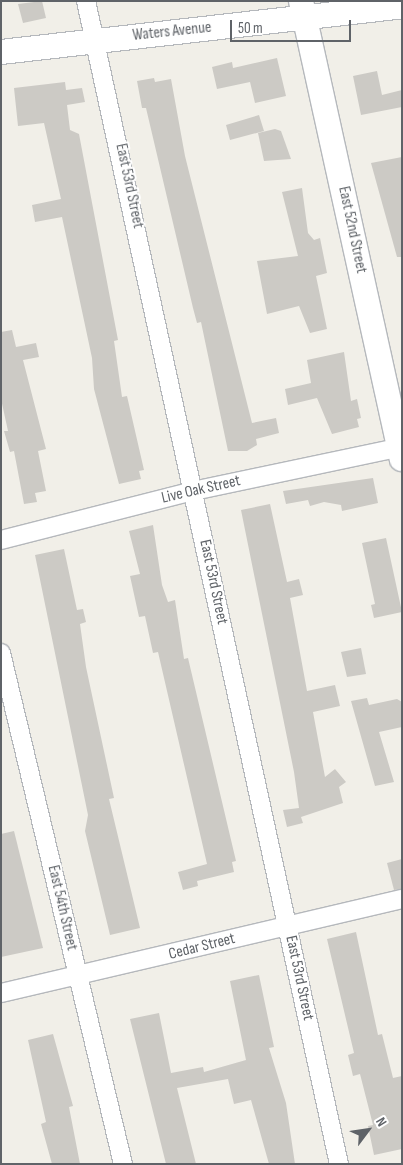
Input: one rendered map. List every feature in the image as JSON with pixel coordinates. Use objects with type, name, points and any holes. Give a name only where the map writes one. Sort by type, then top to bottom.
[{"type":"main road","name":"Waters Avenue","points":[[1,52],[303,10],[402,6]]},
{"type":"main road","name":"East 52nd Street","points":[[303,10],[401,451]]},
{"type":"street","name":"East 53rd Street","points":[[86,1],[97,39],[339,1164]]},
{"type":"street","name":"Live Oak Street","points":[[1,540],[193,491],[401,451]]},
{"type":"street","name":"East 54th Street","points":[[1,653],[122,1164]]},
{"type":"street","name":"Cedar Street","points":[[1,993],[78,978],[288,925],[402,899]]},
{"type":"building","points":[[42,1],[46,18],[23,23],[18,4]]},
{"type":"building","points":[[277,58],[286,96],[255,103],[250,82],[217,89],[212,67],[232,62],[233,68]]},
{"type":"building","points":[[377,71],[382,95],[402,90],[402,107],[361,115],[353,76]]},
{"type":"building","points":[[154,78],[155,82],[171,79],[185,156],[252,423],[276,418],[279,433],[256,439],[257,445],[247,451],[228,451],[201,322],[197,323],[146,108],[142,108],[137,81]]},
{"type":"building","points":[[65,82],[66,90],[82,88],[85,102],[67,105],[70,130],[79,134],[118,340],[114,341],[122,397],[127,396],[144,470],[139,471],[141,479],[119,484],[94,389],[92,358],[62,217],[35,222],[32,205],[61,199],[44,123],[18,126],[14,88]]},
{"type":"building","points":[[259,115],[264,131],[230,140],[226,125]]},
{"type":"building","points":[[275,129],[281,131],[291,159],[264,161],[258,133]]},
{"type":"building","points":[[402,157],[402,257],[397,257],[371,163]]},
{"type":"building","points":[[302,188],[308,233],[314,240],[320,238],[327,273],[316,276],[327,329],[310,333],[299,306],[267,314],[257,261],[298,256],[282,192]]},
{"type":"building","points":[[12,330],[16,347],[36,343],[39,357],[23,360],[46,449],[38,451],[46,491],[35,493],[37,502],[24,504],[14,451],[10,452],[4,431],[8,431],[1,399],[1,332]]},
{"type":"building","points":[[344,352],[351,401],[357,399],[361,418],[357,419],[359,427],[332,434],[317,398],[288,405],[285,389],[311,383],[307,360]]},
{"type":"building","points":[[373,478],[378,503],[342,511],[341,505],[324,502],[310,506],[308,500],[286,504],[283,491]]},
{"type":"building","points":[[270,504],[287,582],[299,579],[303,595],[290,598],[307,691],[335,685],[340,706],[313,712],[325,777],[335,769],[346,782],[339,787],[343,803],[301,817],[303,823],[287,827],[283,810],[299,808],[294,772],[241,510]]},
{"type":"building","points":[[153,525],[162,585],[168,602],[175,600],[184,659],[188,658],[236,861],[232,862],[234,872],[197,881],[198,886],[183,890],[178,872],[207,864],[158,652],[153,653],[145,616],[139,617],[130,576],[140,574],[129,531]]},
{"type":"building","points":[[386,538],[402,612],[374,618],[371,605],[375,604],[362,543]]},
{"type":"building","points":[[64,549],[77,610],[83,609],[86,622],[80,624],[86,667],[114,798],[109,799],[140,928],[110,935],[85,831],[88,815],[35,555]]},
{"type":"building","points":[[361,648],[366,674],[347,677],[341,652]]},
{"type":"building","points":[[367,698],[369,705],[397,699],[402,702],[402,727],[379,732],[394,782],[375,786],[351,701]]},
{"type":"building","points":[[14,831],[43,948],[1,957],[1,834]]},
{"type":"building","points":[[402,859],[402,889],[394,890],[387,863]]},
{"type":"building","points":[[356,932],[378,1035],[382,1034],[393,1078],[402,1076],[402,1149],[374,1155],[368,1126],[373,1125],[360,1074],[353,1076],[348,1055],[354,1053],[327,939]]},
{"type":"building","points":[[259,975],[274,1047],[269,1048],[286,1103],[295,1164],[269,1164],[251,1100],[234,1104],[228,1079],[177,1088],[196,1164],[166,1164],[130,1019],[159,1013],[171,1073],[203,1067],[204,1072],[246,1060],[230,981]]},
{"type":"building","points":[[53,1034],[73,1106],[69,1107],[80,1164],[52,1164],[41,1124],[46,1122],[28,1040]]}]
